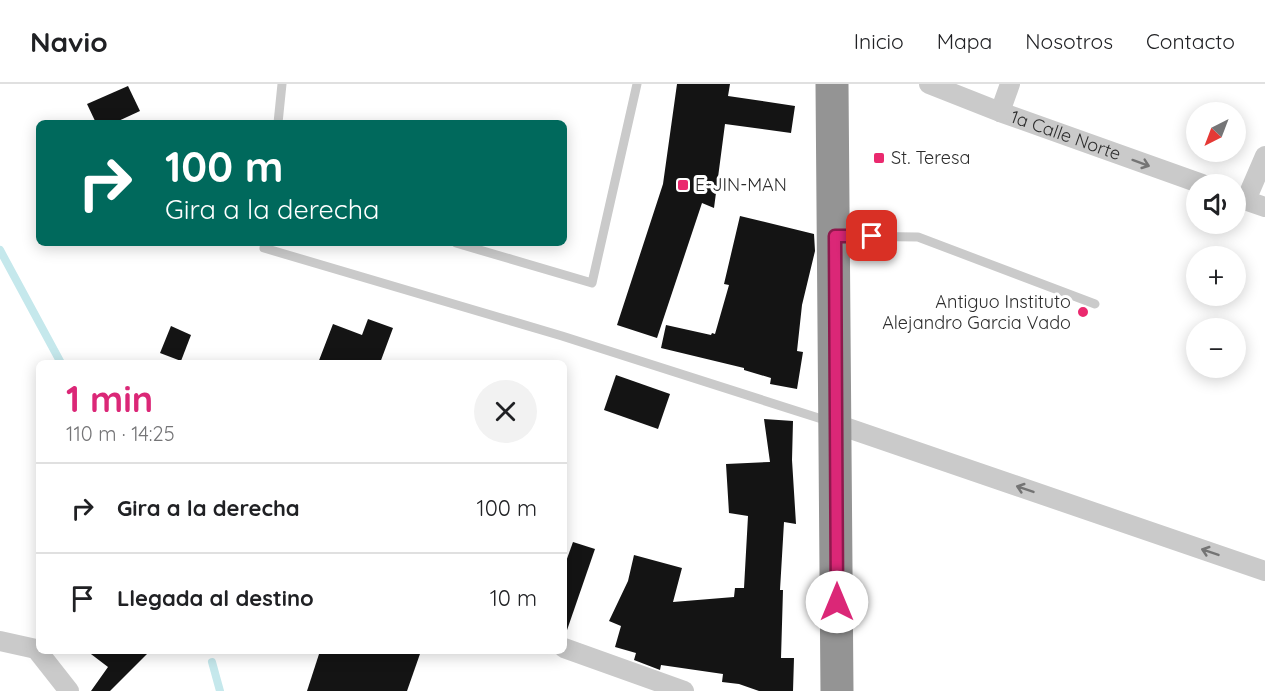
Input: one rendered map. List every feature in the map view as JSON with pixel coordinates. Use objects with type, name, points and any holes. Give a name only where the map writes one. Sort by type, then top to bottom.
[{"type":"highway","points":[[832,84],[837,691]]},
{"type":"street","name":"1a Calle Norte","points":[[929,84],[1000,112],[1186,178]]},
{"type":"street","points":[[1000,112],[1010,84]]},
{"type":"street","points":[[1246,189],[1265,156]]},
{"type":"street","points":[[1246,200],[1265,207]]},
{"type":"street","points":[[836,424],[1265,571]]},
{"type":"street","points":[[0,641],[36,648]]},
{"type":"street","points":[[567,649],[684,691]]},
{"type":"street","points":[[42,654],[69,691]]},
{"type":"lane","points":[[278,120],[282,84]]},
{"type":"lane","points":[[466,246],[592,283],[637,84]]},
{"type":"lane","points":[[835,236],[918,237],[1095,304]]},
{"type":"lane","points":[[264,246],[264,248],[562,336],[836,424]]},
{"type":"building","points":[[677,84],[730,84],[728,96],[795,106],[791,133],[725,124],[714,208],[702,203],[657,338],[617,325],[663,184]]},
{"type":"building","points":[[128,86],[140,111],[120,120],[95,120],[87,104]]},
{"type":"building","points":[[740,216],[814,234],[815,251],[802,305],[797,351],[803,352],[797,389],[770,384],[771,378],[744,370],[744,368],[661,348],[666,325],[715,334],[729,285],[724,284]]},
{"type":"building","points":[[368,319],[393,328],[381,360],[319,360],[333,324],[362,335]]},
{"type":"building","points":[[171,326],[191,335],[181,360],[160,353]]},
{"type":"building","points":[[616,375],[670,394],[658,429],[604,410]]},
{"type":"building","points":[[764,419],[793,421],[792,460],[796,524],[784,522],[780,590],[783,590],[781,658],[794,658],[793,691],[759,691],[739,684],[722,682],[723,674],[661,665],[660,670],[634,660],[636,653],[615,647],[621,626],[609,621],[628,581],[634,555],[682,568],[673,602],[734,597],[735,588],[744,588],[748,516],[729,513],[726,464],[770,462]]},
{"type":"building","points":[[573,542],[595,549],[567,630],[567,559]]},
{"type":"building","points":[[91,654],[147,654],[110,691],[91,691],[108,667]]},
{"type":"building","points":[[319,654],[420,654],[407,691],[307,691]]},
{"type":"waterway","points":[[0,250],[59,360]]},
{"type":"waterway","points":[[212,662],[220,691]]},
{"type":"place","name":"St. Teresa","points":[[879,158]]},
{"type":"place","name":"E-JIN-MAN","points":[[683,185]]},
{"type":"place","name":"Antiguo Instituto Alejandro Garcia Vado","points":[[1083,312]]},
{"type":"route","points":[[837,602],[835,236],[872,236]]}]
